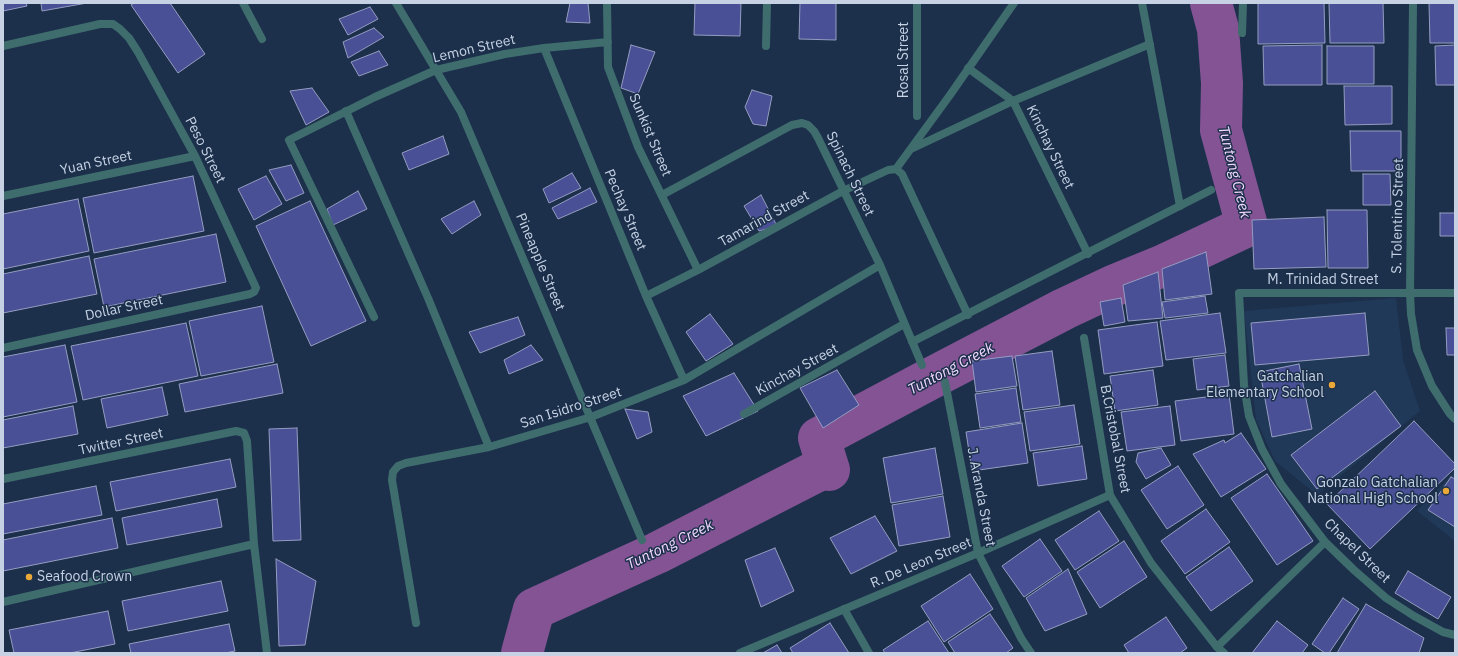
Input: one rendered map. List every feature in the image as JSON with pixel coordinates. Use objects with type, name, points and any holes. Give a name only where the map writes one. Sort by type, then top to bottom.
[{"type":"street","points":[[243,3],[262,39]]},
{"type":"street","name":"Pineapple Street","points":[[396,3],[462,112],[642,540]]},
{"type":"street","name":"Sunkist Street","points":[[607,3],[608,67],[638,147],[698,270]]},
{"type":"street","points":[[766,46],[767,3]]},
{"type":"street","name":"Rosal Street","points":[[917,3],[917,116]]},
{"type":"street","points":[[968,315],[902,174],[896,169],[1014,3]]},
{"type":"street","points":[[1142,3],[1180,206]]},
{"type":"street","points":[[1242,3],[1242,33]]},
{"type":"street","name":"S. Tolentino Street","points":[[1413,3],[1411,314],[1417,350],[1432,386],[1450,414],[1455,419]]},
{"type":"street","name":"Peso Street","points":[[3,46],[100,24],[113,24],[124,33],[132,42],[195,156],[256,288],[254,292],[250,294]]},
{"type":"street","name":"Lemon Street","points":[[374,317],[289,140],[436,70],[505,54],[544,48],[608,42]]},
{"type":"street","points":[[911,149],[1013,101],[1150,44]]},
{"type":"street","name":"Pechay Street","points":[[544,48],[646,296],[684,380]]},
{"type":"street","name":"Kinchay Street","points":[[968,68],[1013,101],[1088,254]]},
{"type":"street","points":[[346,112],[428,298],[489,447]]},
{"type":"street","name":"Spinach Street","points":[[662,195],[792,124],[802,123],[808,125],[814,131],[880,265],[922,365]]},
{"type":"street","name":"Yuan Street","points":[[3,196],[195,156]]},
{"type":"street","name":"Tamarind Street","points":[[646,296],[698,270],[843,190],[888,170],[896,169]]},
{"type":"street","points":[[912,342],[1088,254],[1211,190]]},
{"type":"street","name":"San Isidro Street","points":[[416,623],[392,480],[393,472],[398,466],[406,463],[489,447],[591,417],[684,380],[880,265]]},
{"type":"street","name":"M. Trinidad Street","points":[[1239,293],[1455,293]]},
{"type":"street","name":"Chapel Street","points":[[1239,293],[1244,384],[1249,416],[1262,449],[1281,484],[1325,542],[1386,598],[1443,632],[1455,635]]},
{"type":"street","name":"Dollar Street","points":[[3,348],[250,294]]},
{"type":"street","name":"Kinchay Street","points":[[744,414],[904,324]]},
{"type":"street","name":"B.Cristobal Street","points":[[1084,338],[1110,495],[1151,563],[1217,647],[1224,653]]},
{"type":"street","name":"J. Aranda Street","points":[[945,382],[978,553],[1021,638],[1031,653]]},
{"type":"street","name":"Twitter Street","points":[[3,479],[236,432],[244,433],[247,441],[254,544]]},
{"type":"street","name":"R. De Leon Street","points":[[740,653],[978,553],[1110,495]]},
{"type":"street","points":[[1217,647],[1325,542]]},
{"type":"street","points":[[3,602],[254,544],[267,653]]},
{"type":"street","points":[[844,609],[869,653]]},
{"type":"shaded area","name":"Gatchalian Elementary School","points":[[1396,298],[1403,360],[1420,411],[1317,495],[1275,461],[1256,419],[1244,311]]},
{"type":"shaded area","name":"Gonzalo Gatchalian National High School","points":[[1455,471],[1455,541],[1417,511]]},
{"type":"building","points":[[3,3],[26,3],[27,6],[3,11]]},
{"type":"building","points":[[41,3],[87,3],[42,11]]},
{"type":"building","points":[[134,3],[170,3],[205,54],[178,73],[131,5]]},
{"type":"building","points":[[570,3],[588,3],[590,23],[566,22]]},
{"type":"building","points":[[695,3],[741,3],[740,36],[694,35]]},
{"type":"building","points":[[800,3],[836,3],[836,40],[799,39]]},
{"type":"building","points":[[1258,3],[1324,3],[1325,43],[1258,44]]},
{"type":"building","points":[[1329,3],[1383,3],[1384,43],[1330,43]]},
{"type":"building","points":[[1429,3],[1455,3],[1455,43],[1430,43]]},
{"type":"building","points":[[370,7],[378,19],[348,35],[339,19]]},
{"type":"building","points":[[374,28],[384,37],[348,58],[343,42]]},
{"type":"building","points":[[631,45],[655,52],[638,94],[621,88]]},
{"type":"building","points":[[1322,45],[1322,85],[1264,85],[1263,46]]},
{"type":"building","points":[[1455,45],[1455,85],[1436,85],[1435,46]]},
{"type":"building","points":[[1327,46],[1374,46],[1374,84],[1327,84]]},
{"type":"building","points":[[379,51],[388,65],[359,76],[351,62]]},
{"type":"building","points":[[1344,86],[1392,86],[1392,124],[1345,125]]},
{"type":"building","points":[[312,88],[329,112],[306,125],[290,91]]},
{"type":"building","points":[[752,90],[772,96],[766,126],[753,124],[745,107]]},
{"type":"building","points":[[1350,131],[1401,131],[1401,171],[1351,171]]},
{"type":"building","points":[[443,136],[449,154],[409,170],[402,153]]},
{"type":"building","points":[[291,165],[304,193],[286,201],[269,170]]},
{"type":"building","points":[[572,173],[581,188],[549,203],[543,189]]},
{"type":"building","points":[[1363,174],[1390,174],[1391,205],[1363,205]]},
{"type":"building","points":[[193,176],[204,231],[94,253],[83,198]]},
{"type":"building","points":[[266,176],[282,204],[254,220],[238,189]]},
{"type":"building","points":[[590,188],[597,202],[558,219],[552,208]]},
{"type":"building","points":[[358,191],[367,209],[333,225],[327,209]]},
{"type":"building","points":[[761,195],[777,226],[759,231],[744,206]]},
{"type":"building","points":[[78,199],[89,251],[3,269],[3,214]]},
{"type":"building","points":[[310,201],[366,321],[311,346],[256,226]]},
{"type":"building","points":[[474,201],[481,215],[452,234],[441,219]]},
{"type":"building","points":[[1327,210],[1367,210],[1368,268],[1328,268]]},
{"type":"building","points":[[1440,213],[1455,213],[1455,236],[1440,236]]},
{"type":"building","points":[[1324,217],[1326,267],[1254,269],[1252,220]]},
{"type":"building","points":[[216,234],[226,282],[104,307],[94,259]]},
{"type":"building","points":[[1206,252],[1212,294],[1165,300],[1162,269]]},
{"type":"building","points":[[89,256],[97,294],[3,313],[3,274]]},
{"type":"building","points":[[1158,272],[1163,318],[1128,321],[1123,285]]},
{"type":"building","points":[[1205,296],[1208,313],[1165,318],[1162,302]]},
{"type":"building","points":[[1121,298],[1125,322],[1104,326],[1100,302]]},
{"type":"building","points":[[262,306],[274,362],[201,376],[189,321]]},
{"type":"building","points":[[1220,313],[1226,353],[1166,360],[1160,321]]},
{"type":"building","points":[[1365,313],[1369,355],[1255,365],[1251,323]]},
{"type":"building","points":[[710,314],[733,344],[706,361],[686,332]]},
{"type":"building","points":[[518,317],[525,335],[480,353],[469,332]]},
{"type":"building","points":[[1157,322],[1163,366],[1104,374],[1098,330]]},
{"type":"building","points":[[186,323],[198,376],[83,400],[71,346]]},
{"type":"building","points":[[1446,328],[1455,328],[1455,355],[1447,355]]},
{"type":"building","points":[[65,345],[77,402],[3,417],[3,357]]},
{"type":"building","points":[[531,345],[543,360],[509,374],[504,360]]},
{"type":"building","points":[[1052,351],[1060,405],[1023,410],[1015,356]]},
{"type":"building","points":[[1225,355],[1229,386],[1197,390],[1193,359]]},
{"type":"building","points":[[1012,356],[1017,386],[976,392],[972,361]]},
{"type":"building","points":[[277,364],[283,393],[185,412],[179,384]]},
{"type":"building","points":[[1299,364],[1312,429],[1272,437],[1260,372]]},
{"type":"building","points":[[837,370],[859,405],[823,428],[800,388]]},
{"type":"building","points":[[1153,370],[1158,405],[1115,411],[1110,376]]},
{"type":"building","points":[[734,373],[758,411],[706,436],[683,396]]},
{"type":"building","points":[[162,387],[168,415],[107,428],[101,399]]},
{"type":"building","points":[[1016,388],[1021,422],[980,428],[975,394]]},
{"type":"building","points":[[1375,391],[1401,426],[1317,489],[1291,455]]},
{"type":"building","points":[[1229,394],[1234,434],[1181,441],[1175,401]]},
{"type":"building","points":[[1074,405],[1080,444],[1030,451],[1024,412]]},
{"type":"building","points":[[73,406],[78,434],[3,448],[3,420]]},
{"type":"building","points":[[1170,406],[1175,445],[1127,451],[1121,412]]},
{"type":"building","points":[[625,409],[648,412],[652,432],[637,439]]},
{"type":"building","points":[[1414,421],[1455,464],[1455,468],[1370,549],[1327,504]]},
{"type":"building","points":[[1022,423],[1028,463],[972,471],[966,432]]},
{"type":"building","points":[[297,428],[301,540],[273,541],[269,429]]},
{"type":"building","points":[[1241,433],[1266,469],[1221,497],[1193,454],[1224,440],[1225,443]]},
{"type":"building","points":[[1082,446],[1087,479],[1038,486],[1033,453]]},
{"type":"building","points":[[935,448],[943,494],[891,503],[883,458]]},
{"type":"building","points":[[1161,448],[1171,465],[1146,479],[1136,462],[1138,453]]},
{"type":"building","points":[[230,459],[236,487],[116,511],[110,482]]},
{"type":"building","points":[[1178,466],[1204,505],[1167,529],[1141,490]]},
{"type":"building","points":[[1267,474],[1313,541],[1277,565],[1231,498]]},
{"type":"building","points":[[1451,477],[1455,479],[1455,527],[1428,510]]},
{"type":"building","points":[[96,486],[102,515],[3,534],[3,504]]},
{"type":"building","points":[[943,496],[950,537],[899,546],[892,505]]},
{"type":"building","points":[[217,499],[222,527],[127,545],[122,518]]},
{"type":"building","points":[[1206,509],[1230,542],[1185,574],[1161,541]]},
{"type":"building","points":[[1099,511],[1119,541],[1075,570],[1055,540]]},
{"type":"building","points":[[875,516],[897,551],[851,574],[830,538]]},
{"type":"building","points":[[112,518],[118,548],[3,571],[3,540]]},
{"type":"building","points":[[1040,539],[1062,571],[1024,597],[1002,566]]},
{"type":"building","points":[[1124,541],[1147,577],[1100,608],[1077,572]]},
{"type":"building","points":[[1229,547],[1253,581],[1211,611],[1186,577]]},
{"type":"building","points":[[775,548],[794,591],[761,607],[745,560]]},
{"type":"building","points":[[276,559],[316,581],[305,645],[279,646]]},
{"type":"building","points":[[1068,569],[1087,614],[1045,631],[1026,598]]},
{"type":"building","points":[[1408,571],[1451,597],[1438,619],[1395,593]]},
{"type":"building","points":[[970,574],[993,609],[944,642],[921,606]]},
{"type":"building","points":[[221,581],[228,611],[128,631],[122,601]]},
{"type":"building","points":[[1343,598],[1359,609],[1329,653],[1325,653],[1312,644]]},
{"type":"building","points":[[1366,604],[1424,638],[1419,653],[1337,653]]},
{"type":"building","points":[[108,611],[115,644],[70,653],[14,653],[9,630]]},
{"type":"building","points":[[990,614],[1013,648],[1006,653],[955,653],[948,642]]},
{"type":"building","points":[[1166,617],[1187,648],[1180,653],[1129,653],[1124,645]]},
{"type":"building","points":[[928,621],[949,653],[885,653],[883,650]]},
{"type":"building","points":[[1277,621],[1308,645],[1302,653],[1252,653]]},
{"type":"building","points":[[830,623],[849,653],[793,653],[790,648]]},
{"type":"building","points":[[229,624],[235,651],[225,653],[131,653],[129,644]]},
{"type":"building","points":[[777,645],[782,653],[763,653]]},
{"type":"waterway","name":"Tuntong Creek","points":[[522,653],[534,609],[657,553],[821,469],[829,470],[819,438],[1064,309],[1113,286],[1162,266],[1247,226],[1221,130],[1222,83],[1218,29],[1211,3]]},
{"type":"place","name":"Gatchalian Elementary School","points":[[1332,385]]},
{"type":"place","name":"Gonzalo Gatchalian National High School","points":[[1446,491]]},
{"type":"place","name":"Seafood Crown","points":[[29,577]]}]
